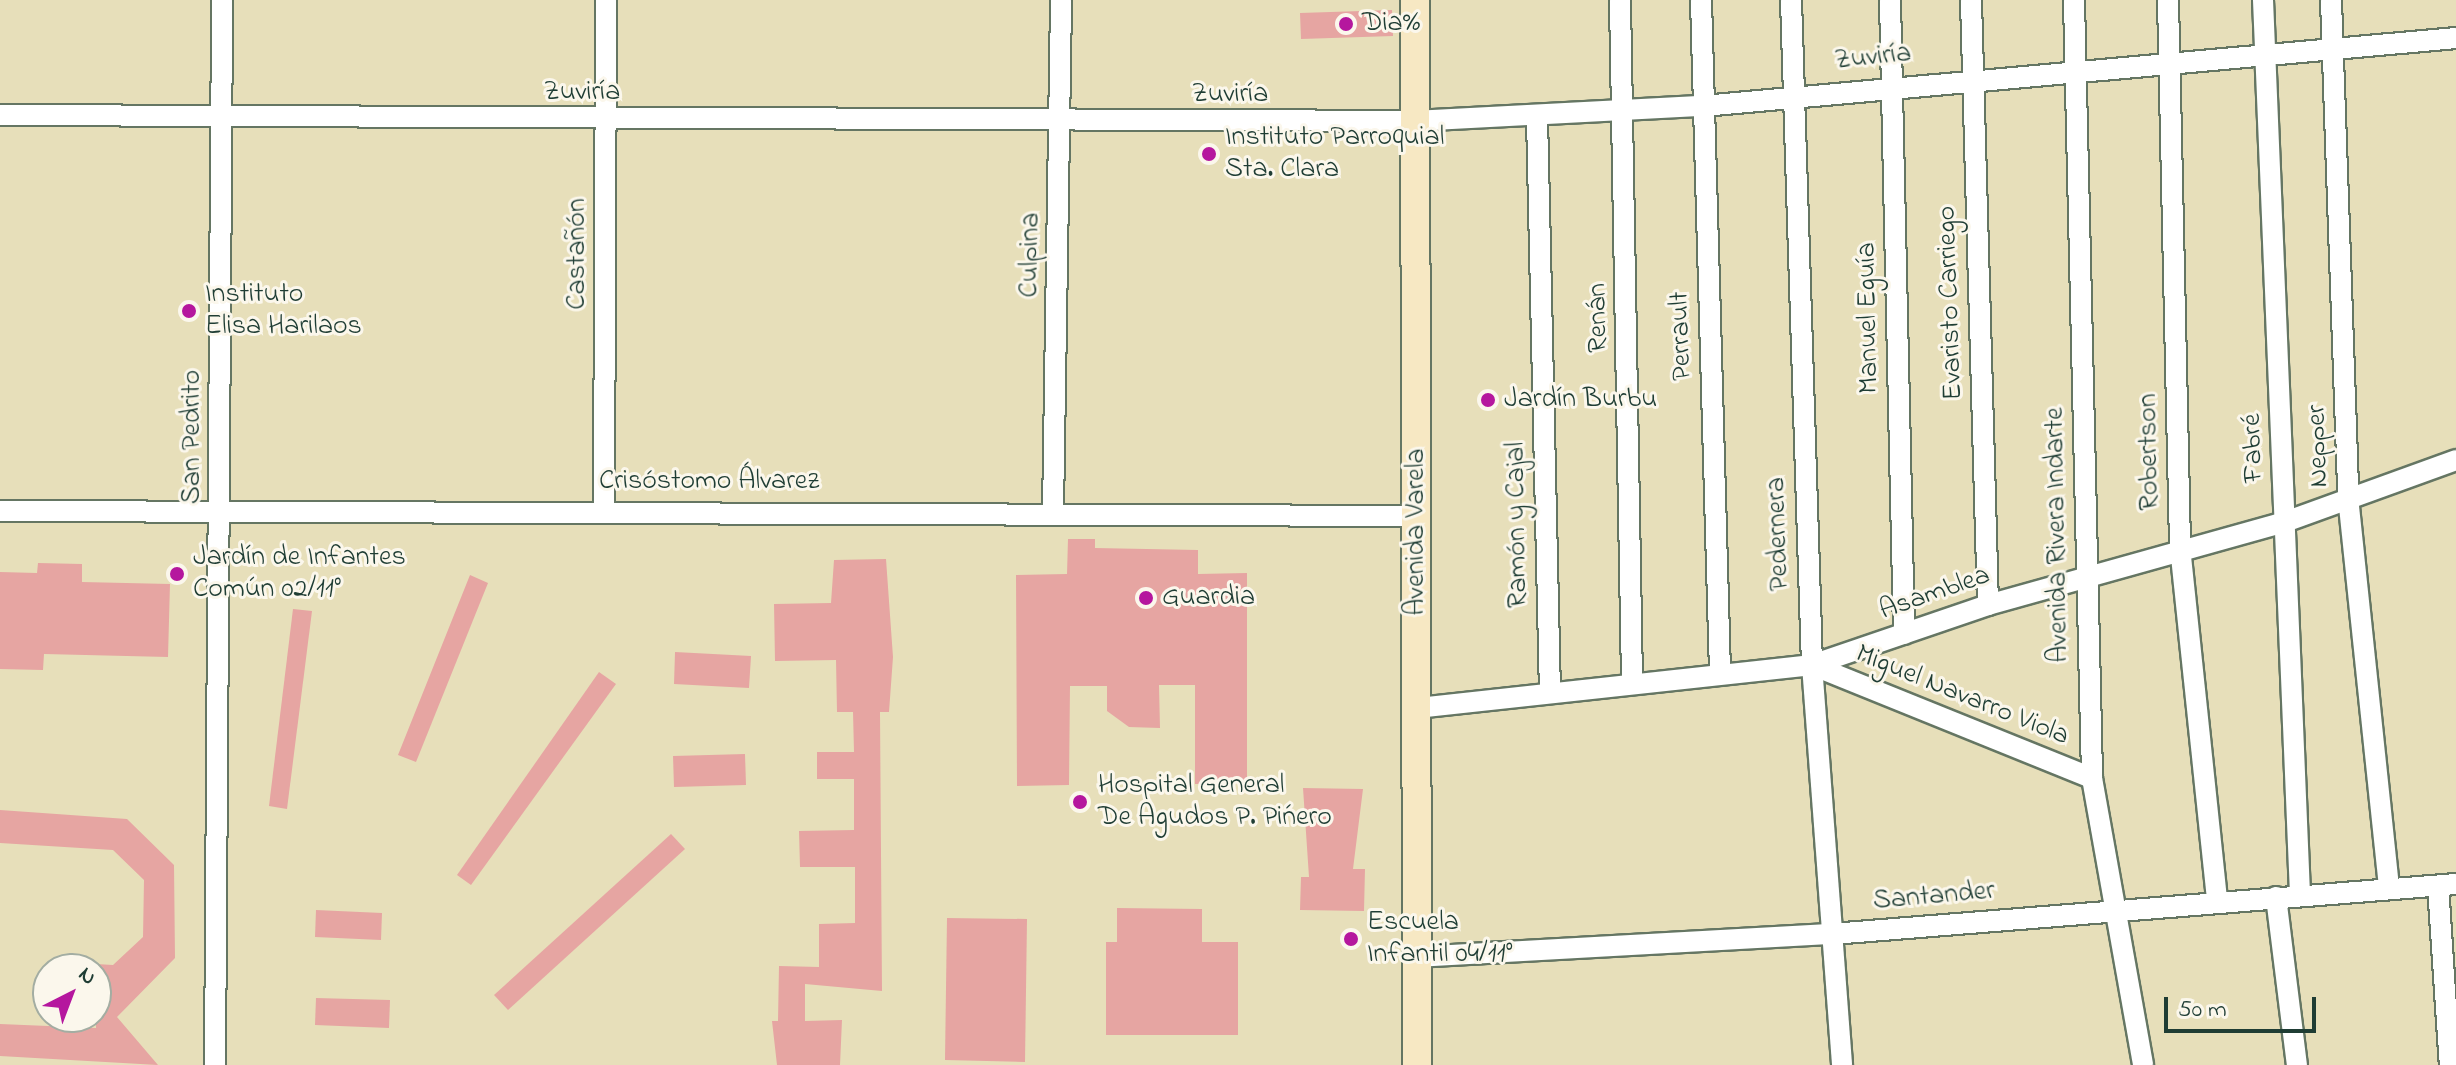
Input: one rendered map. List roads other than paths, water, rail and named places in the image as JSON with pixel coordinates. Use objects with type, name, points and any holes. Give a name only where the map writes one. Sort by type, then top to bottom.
[{"type":"main road","name":"Avenida Varela","points":[[1415,0],[1417,1065]]},
{"type":"street","name":"San Pedrito","points":[[215,1065],[222,0]]},
{"type":"street","name":"Castañón","points":[[604,509],[606,0]]},
{"type":"street","name":"Culpina","points":[[1053,512],[1061,0]]},
{"type":"street","name":"Renán","points":[[1620,0],[1632,684]]},
{"type":"street","name":"Perrault","points":[[1701,0],[1720,671]]},
{"type":"street","name":"Pedernera","points":[[1791,0],[1812,665],[1842,1065]]},
{"type":"street","name":"Manuel Eguía","points":[[1890,0],[1904,634]]},
{"type":"street","name":"Evaristo Carriego","points":[[1971,0],[1988,605]]},
{"type":"street","name":"Avenida Rivera Indarte","points":[[2074,0],[2092,778],[2143,1065]]},
{"type":"street","name":"Robertson","points":[[2168,0],[2180,547],[2217,901]]},
{"type":"street","name":"Fabré","points":[[2263,0],[2300,894]]},
{"type":"street","name":"Nepper","points":[[2331,0],[2348,497],[2389,888]]},
{"type":"street","name":"Zuviría","points":[[0,115],[1061,124],[1414,121],[1703,106],[1891,84],[2456,38]]},
{"type":"street","name":"Ramón y Cajal","points":[[1537,117],[1550,693]]},
{"type":"street","name":"Asamblea","points":[[1417,708],[1720,671],[1812,665],[2086,575],[2180,547],[2285,522],[2456,460]]},
{"type":"street","name":"Crisóstomo Álvarez","points":[[0,511],[221,517],[604,509],[1418,516]]},
{"type":"street","name":"Miguel Navarro Viola","points":[[1812,665],[2092,778]]},
{"type":"street","name":"Santander","points":[[1416,957],[1832,934],[2300,894],[2447,885]]},
{"type":"street","points":[[2447,885],[2450,1065]]},
{"type":"street","points":[[2276,897],[2297,1065]]},
{"type":"place","name":"Dia%","points":[[1346,24]]},
{"type":"place","name":"Instituto Parroquial Sta. Clara","points":[[1209,154]]},
{"type":"place","name":"Instituto Elisa Harilaos","points":[[189,311]]},
{"type":"place","name":"Jardín Burbu","points":[[1488,400]]},
{"type":"place","name":"Jardín de Infantes Común 02/11°","points":[[177,574]]},
{"type":"place","name":"Guardia","points":[[1146,598]]},
{"type":"place","name":"Hospital General De Agudos P. Pińero","points":[[1080,802]]},
{"type":"place","name":"Escuela Infantil 04/11°","points":[[1351,939]]}]
